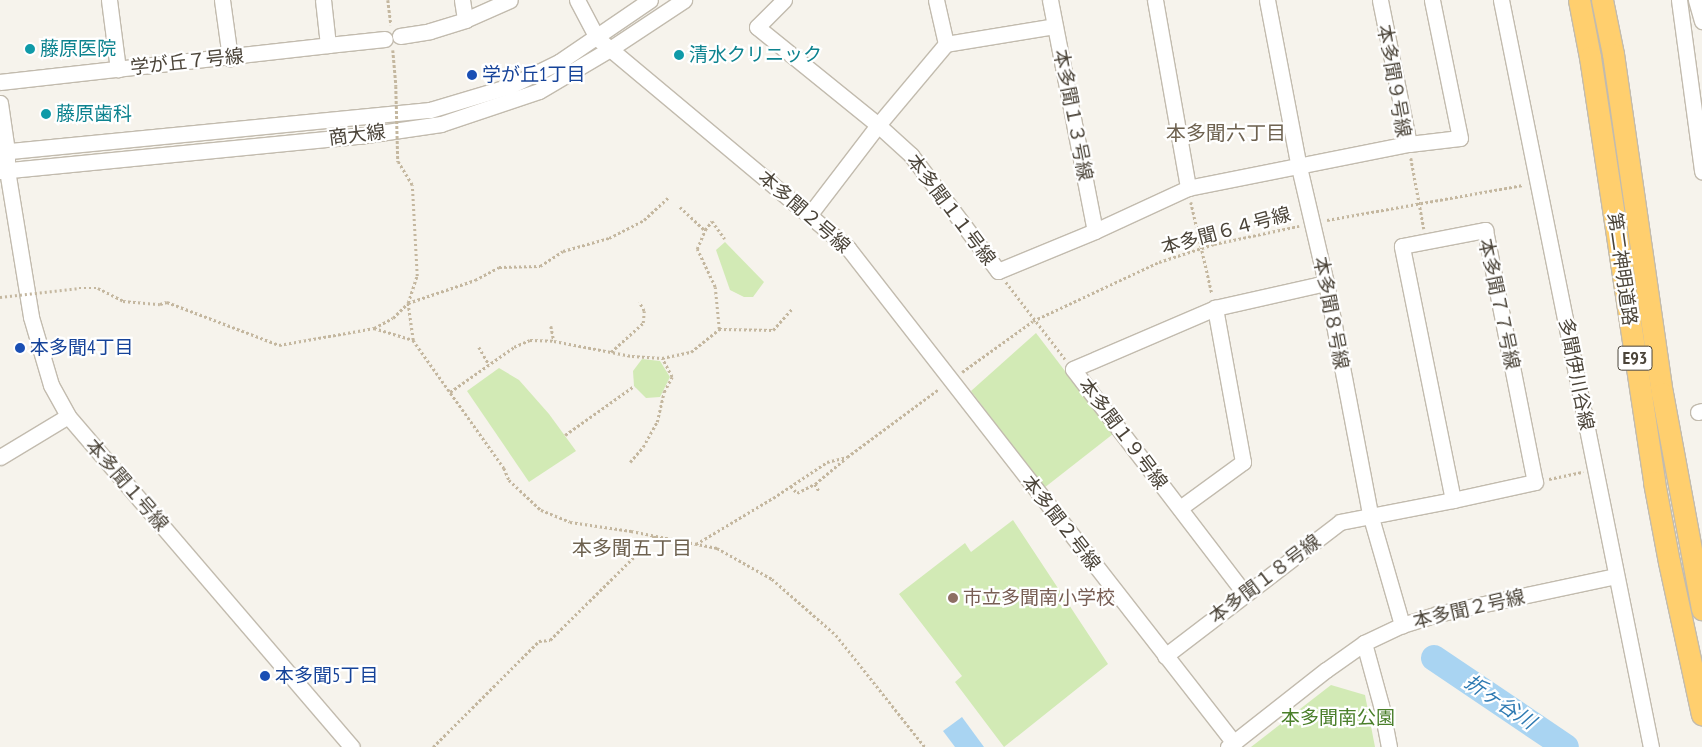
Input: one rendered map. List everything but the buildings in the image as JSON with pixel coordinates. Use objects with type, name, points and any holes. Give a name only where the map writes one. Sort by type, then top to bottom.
[{"type":"highway","name":"第二神明道路","points":[[1578,0],[1590,57],[1654,482],[1702,714]]},
{"type":"highway","name":"第二神明道路","points":[[1602,0],[1613,54],[1665,411],[1702,609]]},
{"type":"street","points":[[110,0],[118,70]]},
{"type":"street","points":[[222,0],[230,58]]},
{"type":"street","points":[[324,0],[328,45]]},
{"type":"street","points":[[462,0],[465,20]]},
{"type":"street","name":"学が丘７号線","points":[[0,82],[230,58],[393,37],[430,31],[465,20],[510,0]]},
{"type":"street","name":"本多聞２号線","points":[[577,0],[598,38],[610,49],[810,214],[848,248],[1165,656],[1231,745],[1326,670],[1364,643],[1402,625],[1437,614],[1616,576]]},
{"type":"street","name":"商大線","points":[[4,152],[430,110],[510,86],[559,62],[598,38],[650,0]]},
{"type":"street","name":"商大線","points":[[4,171],[359,136],[441,124],[540,91],[610,49],[684,0]]},
{"type":"street","name":"本多聞１１号線","points":[[784,0],[757,28],[878,125],[911,155],[998,271],[1095,231],[1188,188],[1299,167]]},
{"type":"street","points":[[936,0],[946,44]]},
{"type":"street","name":"本多聞１３号線","points":[[1050,0],[1095,231]]},
{"type":"street","points":[[1155,0],[1188,188]]},
{"type":"street","name":"本多聞８号線","points":[[1267,0],[1299,167],[1326,282],[1370,514],[1402,625]]},
{"type":"street","name":"本多聞９号線","points":[[1299,167],[1409,144],[1380,0]]},
{"type":"street","points":[[1409,144],[1460,138],[1432,0]]},
{"type":"street","name":"多聞伊川谷線","points":[[1501,0],[1652,747]]},
{"type":"street","points":[[1679,0],[1702,171]]},
{"type":"street","points":[[1696,0],[1702,21]]},
{"type":"street","points":[[810,214],[878,125],[946,44],[1056,26]]},
{"type":"street","name":"本多聞１号線","points":[[0,103],[4,171],[31,317],[51,385],[68,416],[352,747]]},
{"type":"street","name":"本多聞７７号線","points":[[1452,500],[1402,246],[1485,230],[1535,482]]},
{"type":"street","name":"本多聞１９号線","points":[[1245,594],[1073,369],[1215,308],[1326,282]]},
{"type":"street","points":[[1180,508],[1242,462],[1215,308]]},
{"type":"street","points":[[0,457],[68,416]]},
{"type":"street","points":[[1370,514],[1452,500],[1535,482]]},
{"type":"street","name":"本多聞１８号線","points":[[1165,656],[1340,522],[1370,514]]},
{"type":"street","points":[[1364,643],[1381,705],[1389,747]]},
{"type":"path","points":[[396,86],[398,162],[412,185],[417,276],[408,303],[413,340],[504,468],[509,480],[541,510],[570,522],[716,548],[772,579],[836,634],[926,747]]},
{"type":"path","points":[[1409,144],[1425,242]]},
{"type":"path","name":"本多聞６４号線","points":[[815,484],[847,457],[1033,321],[1159,262],[1201,248],[1312,223],[1537,183]]},
{"type":"path","points":[[1188,188],[1215,308]]},
{"type":"path","points":[[0,297],[79,288],[98,288],[123,301],[160,304],[167,302],[279,345],[374,328],[393,318],[408,303],[475,280],[499,267],[540,266],[563,250],[609,238],[644,220],[670,196]]},
{"type":"path","points":[[680,207],[705,230]]},
{"type":"path","points":[[719,329],[715,286],[697,249],[705,230],[712,221],[725,239]]},
{"type":"path","points":[[998,271],[1033,321],[1073,369]]},
{"type":"path","points":[[612,352],[644,323],[644,312],[639,302]]},
{"type":"path","points":[[450,392],[514,346],[530,340],[554,341],[612,352],[662,358],[691,352],[719,329],[773,330],[792,309]]},
{"type":"path","points":[[551,326],[554,341]]},
{"type":"path","points":[[374,328],[413,340]]},
{"type":"path","points":[[479,348],[490,364]]},
{"type":"path","points":[[630,462],[643,447],[658,422],[664,392],[672,377],[662,358]]},
{"type":"path","points":[[565,435],[634,386]]},
{"type":"path","points":[[696,544],[827,462],[847,457]]},
{"type":"path","points":[[1535,482],[1595,469]]},
{"type":"path","points":[[791,486],[797,493],[815,484],[819,491]]},
{"type":"path","points":[[433,747],[539,641],[550,640],[655,536]]},
{"type":"green space","points":[[725,242],[764,282],[753,297],[744,297],[730,290],[716,250]]},
{"type":"green space","points":[[1036,333],[1113,434],[1044,488],[971,391]]},
{"type":"green space","points":[[642,359],[660,361],[670,377],[660,397],[646,398],[634,386],[633,371]]},
{"type":"green space","points":[[499,368],[519,380],[549,414],[576,451],[529,482],[467,391]]},
{"type":"green space","points":[[1013,520],[1108,664],[1004,747],[955,682],[962,676],[899,594],[965,543],[971,552]]},
{"type":"green space","name":"本多聞南公園","points":[[1331,685],[1365,695],[1375,747],[1251,747]]},
{"type":"water","points":[[962,717],[984,747],[955,747],[943,731]]},
{"type":"waterway","name":"折ヶ谷川","points":[[1434,658],[1566,747]]},
{"type":"place","name":"藤原医院","points":[[30,49]]},
{"type":"place","name":"清水クリニック","points":[[679,55]]},
{"type":"place","name":"学が丘1丁目","points":[[472,75]]},
{"type":"place","name":"藤原歯科","points":[[46,114]]},
{"type":"place","name":"本多聞4丁目","points":[[20,348]]},
{"type":"place","name":"市立多聞南小学校","points":[[953,598]]},
{"type":"place","name":"本多聞5丁目","points":[[265,676]]},
{"type":"district","name":"本多聞六丁目","points":[[1226,133]]},
{"type":"district","name":"本多聞五丁目","points":[[632,548]]}]
